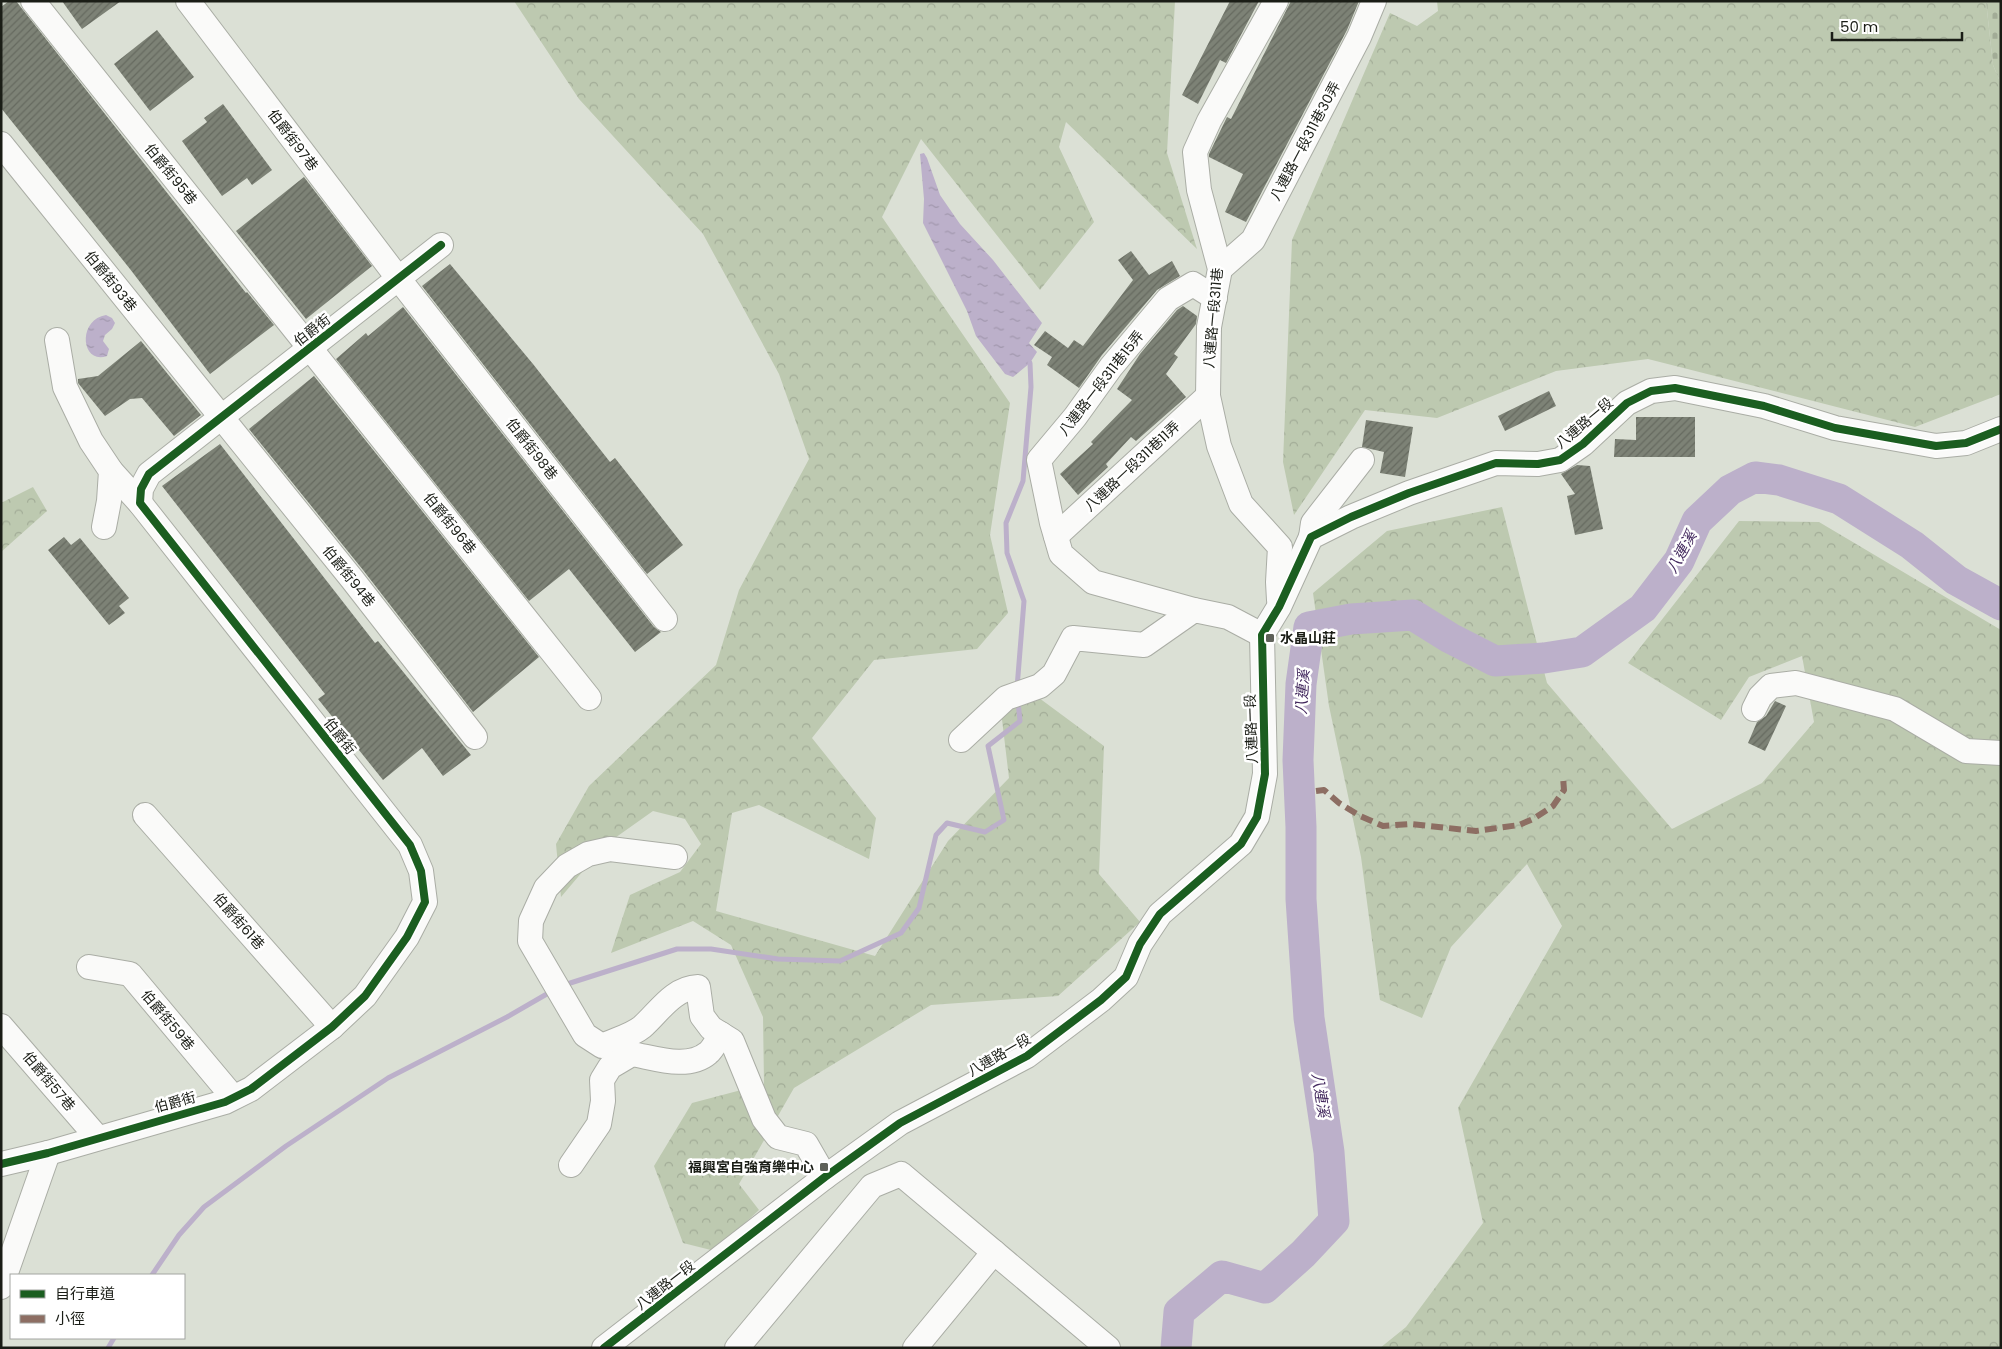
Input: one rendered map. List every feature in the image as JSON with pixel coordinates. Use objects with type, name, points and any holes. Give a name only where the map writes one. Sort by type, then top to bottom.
[{"type":"street","name":"伯爵街95巷","points":[[33,1],[310,348]]},
{"type":"street","name":"伯爵街97巷","points":[[188,1],[398,278]]},
{"type":"street","name":"八連路一段311巷","points":[[1276,1],[1209,121],[1195,152],[1199,190],[1220,269],[1210,327],[1208,396],[1219,446],[1241,504],[1280,547],[1279,607]]},
{"type":"street","name":"八連路一段311巷30弄","points":[[1220,269],[1253,240],[1359,37],[1374,1]]},
{"type":"street","name":"伯爵街93巷","points":[[1,144],[221,418]]},
{"type":"street","name":"伯爵街","points":[[1,1164],[48,1153],[97,1137],[225,1102],[251,1089],[332,1027],[365,996],[407,937],[425,902],[421,870],[410,845],[140,503],[140,489],[149,474],[441,245]]},
{"type":"street","name":"伯爵街98巷","points":[[398,278],[665,619]]},
{"type":"street","name":"八連路一段311巷15弄","points":[[1054,530],[1039,460],[1075,417],[1111,366],[1168,299],[1193,284],[1215,298]]},
{"type":"street","points":[[57,340],[65,387],[91,441],[111,471],[140,503]]},
{"type":"street","name":"伯爵街96巷","points":[[310,348],[589,698]]},
{"type":"street","name":"八連路一段","points":[[1311,537],[1351,517],[1496,463],[1538,464],[1560,460],[1583,444],[1627,403],[1651,391],[1675,388],[1764,406],[1835,428],[1936,446],[1966,443],[2001,428]]},
{"type":"street","name":"八連路一段311巷11弄","points":[[1054,530],[1208,396]]},
{"type":"street","name":"伯爵街94巷","points":[[221,418],[352,579],[475,737]]},
{"type":"street","points":[[1054,530],[1060,554],[1093,582],[1194,610],[1228,617],[1262,635],[1279,607],[1311,537],[1313,522],[1362,460]]},
{"type":"street","points":[[104,527],[109,501],[111,471]]},
{"type":"street","points":[[961,740],[1006,698],[1040,686],[1054,674],[1073,638],[1144,645],[1194,610]]},
{"type":"street","name":"八連路一段","points":[[604,1348],[825,1177],[900,1123],[1027,1056],[1101,1000],[1126,977],[1140,944],[1160,914],[1241,844],[1257,817],[1265,774],[1262,635]]},
{"type":"street","points":[[1754,709],[1760,697],[1771,686],[1796,684],[1895,709],[1966,751],[2001,754]]},
{"type":"street","name":"伯爵街61巷","points":[[145,815],[332,1027]]},
{"type":"street","points":[[675,857],[610,849],[588,854],[567,866],[546,888],[540,899],[531,922],[530,941],[584,1035],[602,1046],[640,1029],[666,1003],[687,988],[698,987],[702,1016],[710,1028],[732,1041],[764,1119],[778,1137],[806,1144],[825,1177]]},
{"type":"street","name":"伯爵街59巷","points":[[90,967],[130,974],[233,1097]]},
{"type":"street","name":"伯爵街57巷","points":[[1,1026],[97,1137]]},
{"type":"street","points":[[571,1165],[599,1124],[603,1101],[602,1080],[610,1067],[632,1054],[667,1061],[694,1062],[709,1053],[721,1034]]},
{"type":"street","points":[[1,1287],[48,1153]]},
{"type":"street","points":[[737,1348],[872,1186],[901,1174],[994,1252],[1094,1343]]},
{"type":"street","points":[[915,1348],[994,1252]]},
{"type":"green space","points":[[514,1],[1175,1],[1167,153],[1197,249],[1066,122],[1059,147],[1094,222],[1040,290],[921,139],[882,217],[1010,403],[990,535],[1008,613],[977,649],[874,660],[812,738],[876,818],[869,859],[759,805],[732,813],[716,911],[875,956],[948,841],[1009,778],[1001,711],[1031,692],[1104,746],[1099,874],[1140,922],[1058,996],[931,1005],[794,1088],[739,1184],[759,1210],[715,1251],[683,1243],[654,1166],[692,1103],[764,1084],[763,1017],[731,945],[693,921],[611,953],[630,895],[680,872],[701,844],[685,819],[653,811],[605,845],[561,897],[556,844],[589,786],[716,665],[739,590],[809,459],[779,374],[703,234],[579,99]]},
{"type":"green space","points":[[1437,1],[1986,1],[1993,65],[2001,84],[2001,394],[1915,427],[1648,359],[1556,371],[1437,418],[1365,410],[1294,515],[1283,462],[1292,240],[1390,13],[1417,26],[1438,11]]},
{"type":"green space","points":[[1986,1],[2001,1],[2001,84],[1993,65]]},
{"type":"green space","points":[[33,487],[47,511],[1,552],[1,503]]},
{"type":"green space","points":[[1502,507],[1547,683],[1672,829],[1762,783],[1814,722],[1802,656],[1749,677],[1721,720],[1628,663],[1739,521],[1819,522],[2001,630],[2001,1348],[1380,1348],[1406,1327],[1483,1223],[1458,1108],[1562,926],[1527,864],[1451,947],[1422,1018],[1380,1000],[1361,857],[1329,706],[1313,593],[1387,531]]},
{"type":"water","points":[[924,153],[940,195],[960,224],[993,260],[1042,323],[1029,343],[1037,352],[1030,363],[1013,377],[1005,374],[976,336],[967,311],[923,223],[924,199],[920,154]]},
{"type":"water","points":[[106,315],[112,318],[115,323],[112,329],[105,335],[103,341],[109,349],[107,356],[98,357],[92,354],[88,348],[86,341],[87,333],[90,325]]},
{"type":"building","points":[[9,1],[16,1],[246,293],[274,325],[210,374],[130,269],[1,108],[1,7]]},
{"type":"building","points":[[62,1],[121,1],[82,29]]},
{"type":"building","points":[[1230,1],[1259,1],[1226,63],[1220,60],[1198,104],[1182,95]]},
{"type":"building","points":[[1291,1],[1359,1],[1347,30],[1246,222],[1225,212],[1243,174],[1209,157],[1209,154],[1227,117],[1231,119]]},
{"type":"building","points":[[157,30],[194,77],[150,111],[114,64]]},
{"type":"building","points":[[223,104],[272,170],[252,185],[247,178],[222,196],[182,141],[207,122],[204,118]]},
{"type":"building","points":[[304,177],[372,266],[306,319],[236,231]]},
{"type":"building","points":[[1131,251],[1149,275],[1172,261],[1180,276],[1157,290],[1102,355],[1079,388],[1047,365],[1052,357],[1034,345],[1045,331],[1068,348],[1074,340],[1083,346],[1133,280],[1118,260]]},
{"type":"building","points":[[450,264],[533,364],[610,462],[615,458],[683,545],[647,574],[422,286]]},
{"type":"building","points":[[1183,306],[1197,316],[1196,324],[1174,354],[1178,357],[1166,374],[1186,397],[1136,441],[1131,437],[1106,464],[1108,467],[1078,495],[1060,474],[1093,444],[1091,442],[1132,400],[1117,389],[1140,354],[1177,310]]},
{"type":"building","points":[[403,307],[654,627],[661,632],[635,652],[569,569],[529,601],[336,359],[366,333],[368,336]]},
{"type":"building","points":[[141,341],[201,415],[174,436],[142,398],[130,399],[105,416],[78,383],[78,379],[98,376]]},
{"type":"building","points":[[314,376],[539,657],[473,712],[363,570],[249,429]]},
{"type":"building","points":[[1549,391],[1556,406],[1505,431],[1498,416]]},
{"type":"building","points":[[1636,417],[1695,417],[1695,457],[1614,457],[1615,439],[1636,440]]},
{"type":"building","points":[[1366,420],[1413,427],[1405,477],[1380,473],[1384,452],[1362,447]]},
{"type":"building","points":[[220,444],[375,643],[378,641],[471,755],[443,776],[422,748],[383,780],[318,699],[325,694],[162,486]]},
{"type":"building","points":[[1577,465],[1590,466],[1603,529],[1575,535],[1567,496],[1575,494],[1561,474]]},
{"type":"building","points":[[64,537],[71,545],[80,538],[129,598],[119,606],[125,613],[109,625],[48,550]]},
{"type":"building","points":[[1775,701],[1786,706],[1765,751],[1748,743],[1757,722],[1766,716]]},
{"type":"waterway","points":[[1017,688],[1024,601],[1007,553],[1006,523],[1023,481],[1031,387],[1030,363]]},
{"type":"waterway","name":"八連溪","points":[[1176,1348],[1179,1312],[1222,1276],[1265,1288],[1303,1254],[1334,1221],[1329,1152],[1309,1018],[1301,899],[1301,827],[1298,760],[1301,684],[1309,627],[1351,619],[1413,615],[1450,638],[1495,661],[1544,658],[1582,652],[1643,608],[1679,561],[1697,521],[1730,490],[1755,477],[1779,480],[1839,499],[1912,545],[1956,580],[2001,605]]},
{"type":"waterway","points":[[564,985],[677,949],[711,949],[778,959],[840,961],[901,933],[919,908],[936,835],[947,823],[985,832],[1004,820],[988,746],[1020,721],[1018,701]]},
{"type":"waterway","points":[[153,1274],[179,1235],[204,1207],[286,1146],[388,1078],[507,1017],[552,991]]},
{"type":"waterway","points":[[108,1348],[113,1339]]},
{"type":"marked path","points":[[1316,791],[1324,790],[1339,803],[1360,816],[1383,826],[1410,824],[1476,831],[1519,825],[1533,819],[1553,806],[1564,790],[1563,777]]},
{"type":"cycle path","points":[[1,1164],[48,1153],[225,1102],[251,1089],[332,1027],[365,996],[407,937],[425,902],[421,871],[410,845],[140,503],[141,489],[149,474],[441,245]]},
{"type":"cycle path","points":[[604,1348],[825,1177],[900,1123],[1027,1056],[1101,1000],[1126,977],[1140,944],[1160,914],[1241,844],[1257,817],[1265,774],[1262,635],[1279,607],[1311,537],[1351,517],[1409,493],[1496,463],[1538,464],[1560,460],[1583,444],[1627,403],[1651,391],[1675,388],[1764,406],[1835,428],[1936,446],[1966,443],[2001,429]]},
{"type":"place","name":"水晶山莊","points":[[1270,638]]},
{"type":"place","name":"福興宮自強育樂中心","points":[[824,1167]]}]
